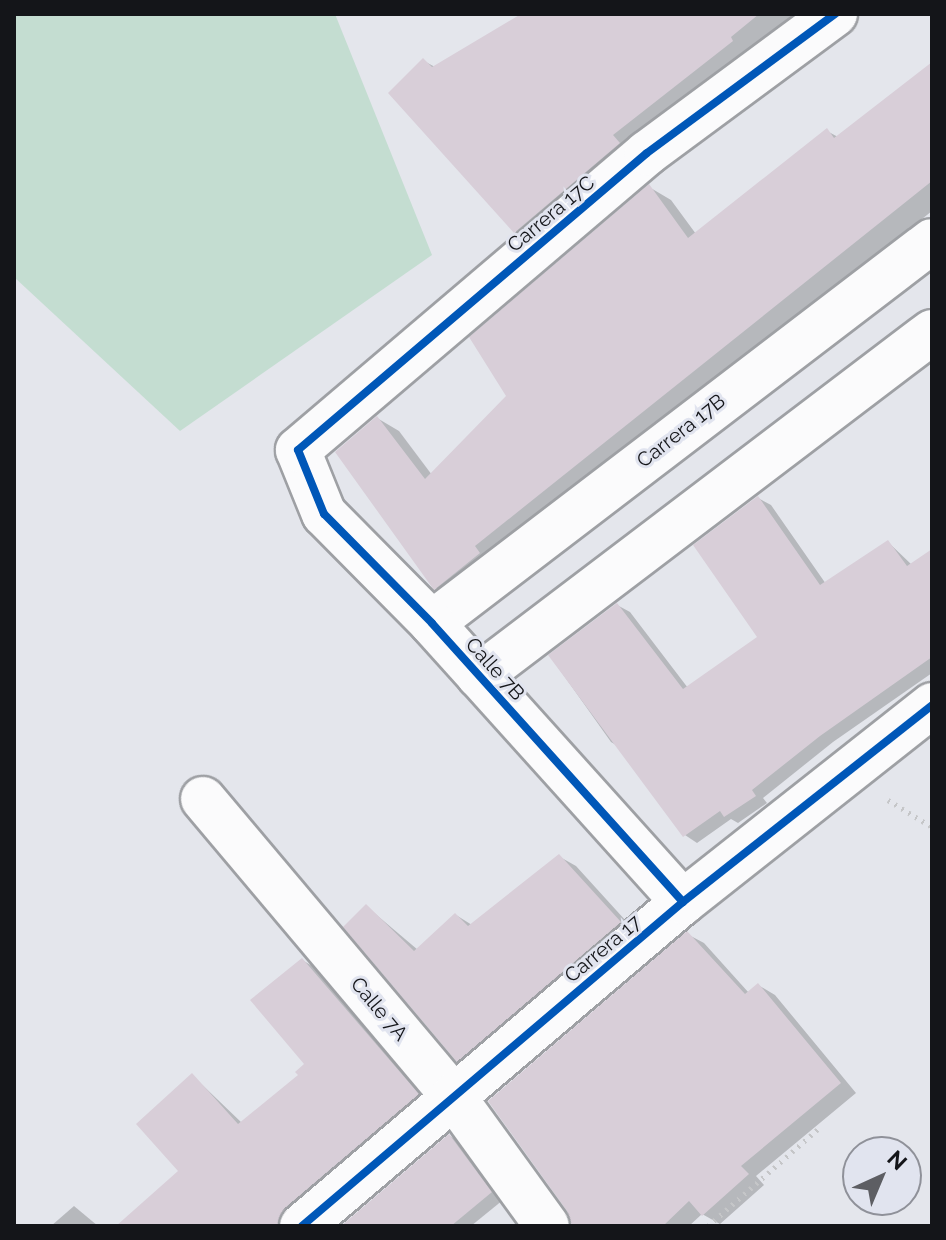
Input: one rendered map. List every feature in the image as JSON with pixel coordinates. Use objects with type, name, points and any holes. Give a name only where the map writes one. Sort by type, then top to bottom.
[{"type":"street","name":"Carrera 17C","points":[[298,450],[647,153],[835,14]]},
{"type":"street","name":"Carrera 17B","points":[[432,623],[932,241]]},
{"type":"street","points":[[479,676],[932,332]]},
{"type":"street","name":"Calle 7B","points":[[298,450],[324,514],[432,623],[683,902]]},
{"type":"street","name":"Carrera 17","points":[[302,1226],[683,902],[932,705]]},
{"type":"street","name":"Calle 7A","points":[[203,799],[453,1096],[547,1226]]},
{"type":"path","points":[[708,1226],[819,1128]]},
{"type":"green space","points":[[14,14],[335,14],[432,255],[180,431],[14,277]]},
{"type":"building","points":[[521,14],[759,14],[731,37],[733,41],[613,135],[620,143],[514,233],[388,93],[423,58],[432,67]]},
{"type":"building","points":[[932,62],[932,181],[475,546],[480,553],[434,590],[335,452],[377,416],[425,479],[506,396],[469,337],[649,184],[688,238],[827,128],[834,138]]},
{"type":"building","points":[[758,496],[820,585],[888,540],[907,566],[932,549],[932,657],[820,736],[752,790],[756,796],[724,817],[720,811],[683,837],[548,655],[617,603],[683,689],[757,637],[693,545]]},
{"type":"building","points":[[559,854],[621,922],[457,1062],[343,927],[366,904],[414,951],[455,913],[468,926]]},
{"type":"building","points":[[687,931],[745,994],[758,983],[841,1083],[741,1166],[749,1174],[702,1216],[689,1201],[663,1226],[572,1226],[567,1211],[488,1101]]},
{"type":"building","points":[[302,958],[419,1094],[286,1207],[278,1226],[116,1226],[178,1171],[136,1124],[192,1073],[238,1124],[298,1075],[295,1072],[304,1064],[250,1000]]},
{"type":"building","points":[[449,1134],[492,1192],[451,1226],[341,1226]]},
{"type":"cycle path","points":[[683,902],[432,623],[324,514],[298,450],[647,153],[835,14]]},
{"type":"cycle path","points":[[302,1226],[683,902],[932,705]]}]
